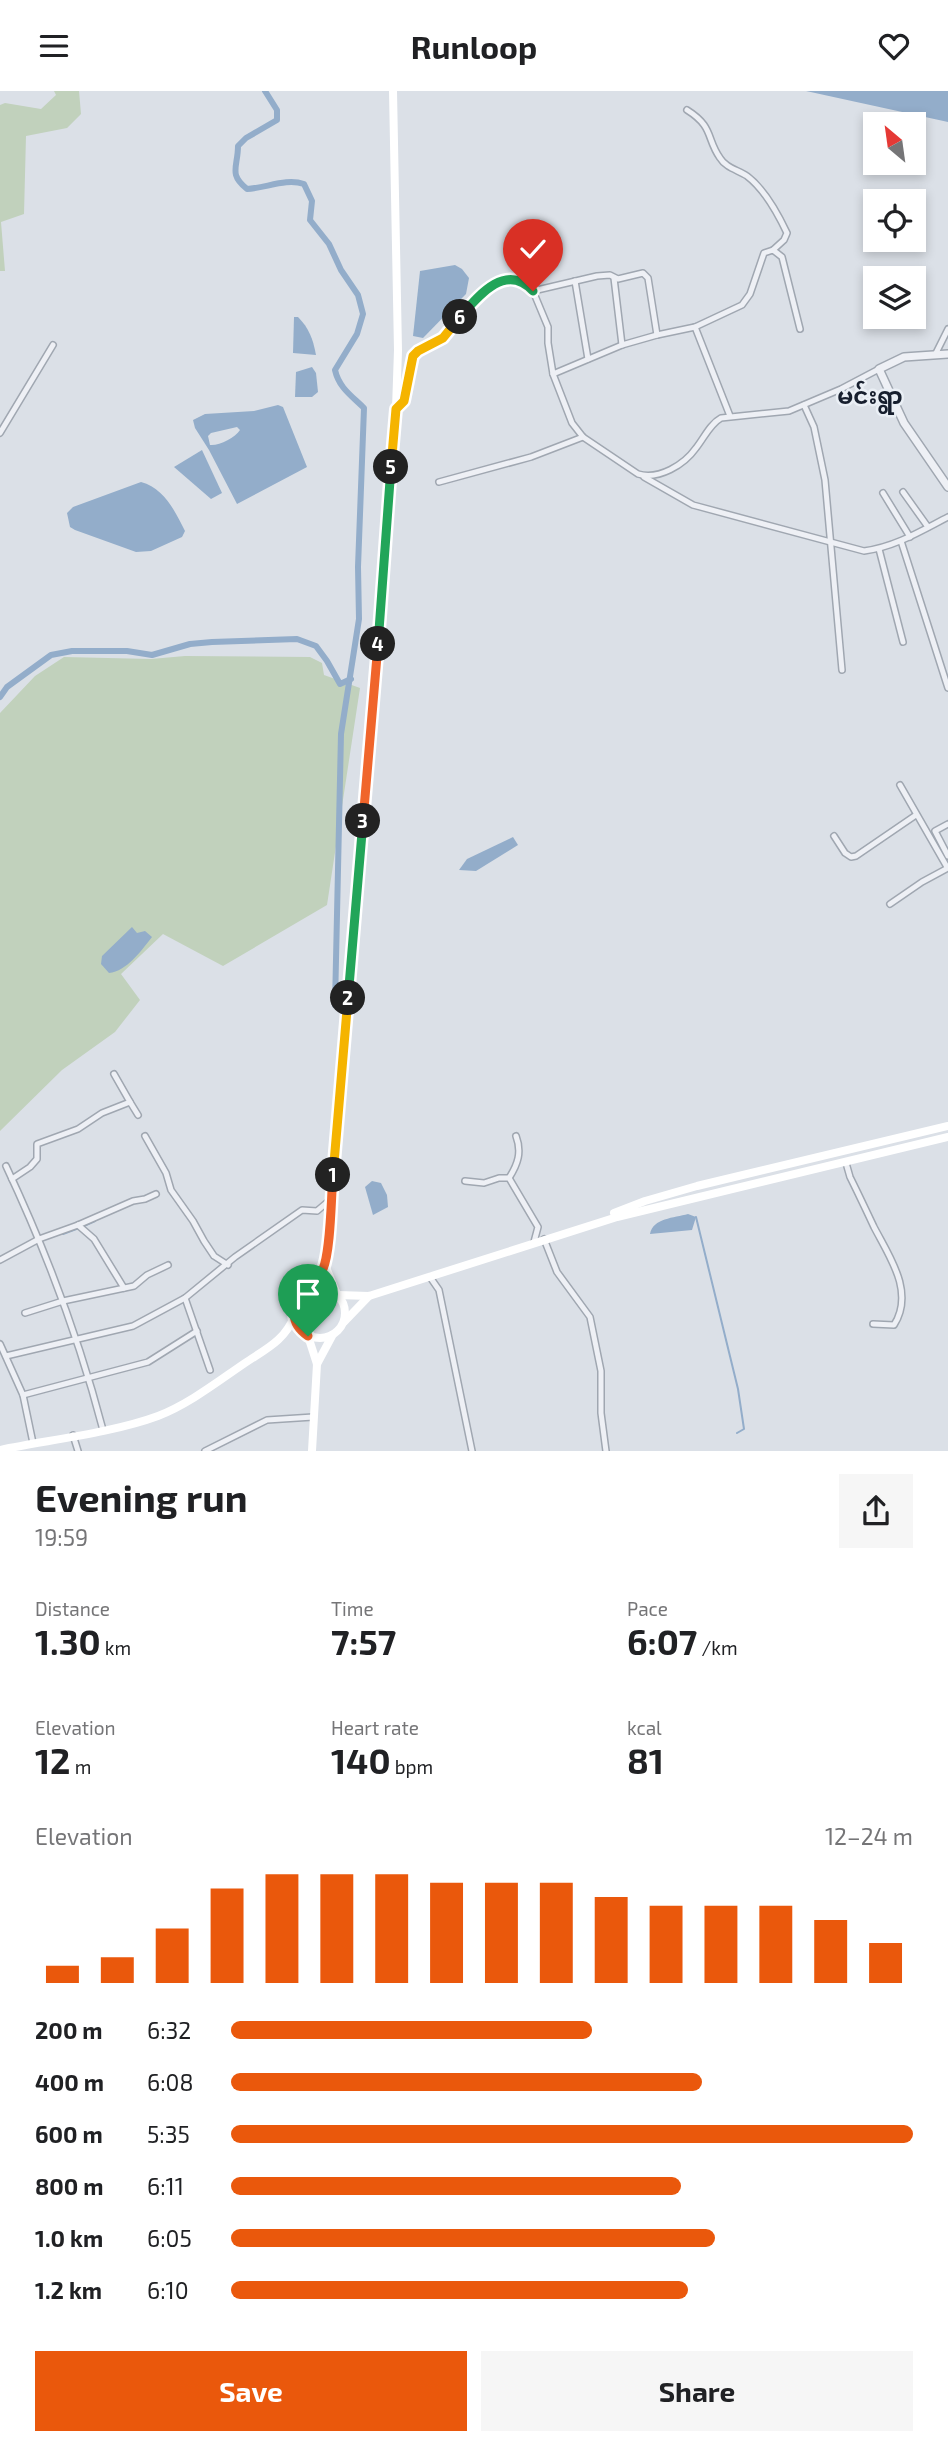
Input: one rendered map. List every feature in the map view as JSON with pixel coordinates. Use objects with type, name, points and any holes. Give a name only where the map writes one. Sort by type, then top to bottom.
[{"type":"main road","points":[[276,1342],[291,1326],[297,1301],[315,1285],[325,1265],[396,409],[398,350],[393,91]]},
{"type":"main road","points":[[569,1231],[645,1201],[697,1186],[948,1126]]},
{"type":"main road","points":[[308,1290],[323,1288],[337,1295],[369,1296],[617,1217],[948,1137]]},
{"type":"main road","points":[[325,1265],[337,1295],[344,1303],[344,1322]]},
{"type":"main road","points":[[317,1364],[333,1335],[369,1296]]},
{"type":"main road","points":[[294,1317],[307,1335],[317,1364],[312,1451]]},
{"type":"main road","points":[[0,1450],[160,1416],[207,1389],[276,1342],[287,1337],[307,1335],[319,1339],[333,1335]]},
{"type":"street","points":[[553,374],[622,345],[657,334],[695,327],[742,305],[750,293],[764,253],[773,250],[787,233],[759,186],[723,163],[705,126],[687,110]]},
{"type":"street","points":[[773,250],[782,257],[800,329]]},
{"type":"street","points":[[533,291],[597,276],[610,275],[614,278],[646,275],[657,334]]},
{"type":"street","points":[[614,278],[622,345]]},
{"type":"street","points":[[396,409],[404,401],[413,356],[443,338],[478,297],[501,280],[514,279],[524,282],[533,291],[548,327],[553,374],[566,411],[583,437],[638,474],[693,505],[864,551],[901,541],[948,517]]},
{"type":"street","points":[[575,281],[588,359]]},
{"type":"street","points":[[695,327],[730,416]]},
{"type":"street","points":[[935,355],[948,328]]},
{"type":"street","points":[[0,433],[53,345]]},
{"type":"street","points":[[638,474],[658,476],[669,470],[694,452],[717,420],[730,416],[789,411],[842,389],[904,357],[948,355]]},
{"type":"street","points":[[878,369],[904,423],[948,487]]},
{"type":"street","points":[[804,405],[814,427],[828,502],[829,543],[842,670]]},
{"type":"street","points":[[439,482],[531,457],[583,437]]},
{"type":"street","points":[[903,492],[928,527]]},
{"type":"street","points":[[884,493],[910,537]]},
{"type":"street","points":[[901,541],[948,688]]},
{"type":"street","points":[[879,549],[903,642]]},
{"type":"street","points":[[900,785],[947,862]]},
{"type":"street","points":[[834,836],[845,853],[851,857],[856,856],[916,815]]},
{"type":"street","points":[[947,862],[934,831],[948,824]]},
{"type":"street","points":[[890,904],[947,862]]},
{"type":"street","points":[[114,1074],[138,1115]]},
{"type":"street","points":[[12,1179],[37,1159],[37,1144],[78,1129],[102,1113],[130,1103]]},
{"type":"street","points":[[145,1136],[166,1173],[171,1190],[214,1256],[228,1265]]},
{"type":"street","points":[[509,1178],[518,1164],[519,1144],[516,1136]]},
{"type":"street","points":[[846,1163],[850,1177],[897,1269],[901,1287],[902,1304],[894,1325],[873,1324]]},
{"type":"street","points":[[6,1165],[63,1301],[90,1379],[103,1430]]},
{"type":"street","points":[[465,1181],[484,1184],[499,1178],[509,1178]]},
{"type":"street","points":[[509,1178],[538,1227],[534,1243]]},
{"type":"street","points":[[0,1260],[39,1239],[156,1194]]},
{"type":"street","points":[[6,1356],[133,1326],[185,1299],[235,1257],[302,1210],[317,1210],[331,1200]]},
{"type":"street","points":[[78,1226],[94,1239],[124,1288]]},
{"type":"street","points":[[544,1239],[557,1272],[590,1317],[601,1371],[601,1413],[606,1451]]},
{"type":"street","points":[[25,1313],[63,1301],[134,1286],[147,1275],[168,1265]]},
{"type":"street","points":[[430,1277],[439,1290],[472,1451]]},
{"type":"street","points":[[185,1299],[210,1370]]},
{"type":"street","points":[[23,1395],[148,1362],[197,1331]]},
{"type":"street","points":[[0,1343],[23,1395],[33,1443]]},
{"type":"street","points":[[205,1451],[267,1420],[313,1417]]},
{"type":"street","points":[[73,1436],[78,1451]]},
{"type":"green space","points":[[54,91],[79,91],[81,114],[67,128],[26,136],[24,214],[1,222],[5,271],[0,271],[0,105],[5,103],[41,109],[56,95]]},
{"type":"green space","points":[[185,656],[310,657],[322,663],[324,675],[360,688],[327,905],[223,966],[163,934],[121,974],[140,1000],[115,1032],[62,1070],[0,1131],[0,713],[35,676],[64,657],[151,659]]},
{"type":"water","points":[[806,91],[948,91],[948,122],[926,117],[926,112],[902,112]]},
{"type":"water","points":[[455,265],[469,278],[466,294],[423,338],[413,336],[420,271]]},
{"type":"water","points":[[294,317],[298,317],[308,330],[316,355],[293,353]]},
{"type":"water","points":[[312,367],[316,373],[318,392],[312,397],[295,397],[296,372]]},
{"type":"water","points":[[278,405],[283,407],[307,467],[237,504],[193,420],[205,414],[254,411]],"holes":[[[237,427],[240,430],[227,441],[210,445],[208,436],[211,433]]]},
{"type":"water","points":[[202,450],[222,493],[211,499],[174,467]]},
{"type":"water","points":[[141,482],[156,489],[168,501],[185,531],[182,537],[151,551],[136,552],[70,527],[67,513],[73,507]]},
{"type":"water","points":[[513,837],[518,845],[476,871],[459,870],[467,859]]},
{"type":"water","points":[[132,927],[137,933],[145,931],[152,937],[128,964],[109,973],[101,964],[102,956]]},
{"type":"water","points":[[372,1181],[381,1183],[387,1195],[388,1207],[373,1215],[365,1187]]},
{"type":"water","points":[[688,1214],[696,1217],[692,1230],[650,1234],[660,1222]]},
{"type":"waterway","points":[[265,91],[277,110],[277,120],[246,138],[238,146],[235,170],[238,179],[247,189],[283,183],[304,184],[312,201],[310,220],[329,244],[341,270],[358,295],[363,314],[357,334],[335,370],[343,387],[364,408],[358,567],[359,619],[341,734],[335,1005]]},
{"type":"waterway","points":[[0,697],[7,687],[51,655],[72,651],[127,651],[152,655],[190,644],[212,642],[297,639],[316,646],[340,684],[351,679]]},
{"type":"waterway","points":[[696,1217],[738,1389],[744,1429],[737,1433]]},
{"type":"waterway","points":[[84,1226],[95,1221]]},
{"type":"waterway","points":[[63,1234],[79,1228]]},
{"type":"district","name":"မင်းရွာ","points":[[870,395]]},
{"type":"route","points":[[308,1336],[296,1323],[294,1309],[301,1295],[315,1285],[325,1265],[396,409],[404,401],[413,356],[443,338],[478,297],[501,280],[514,279],[524,282],[533,291]]}]
